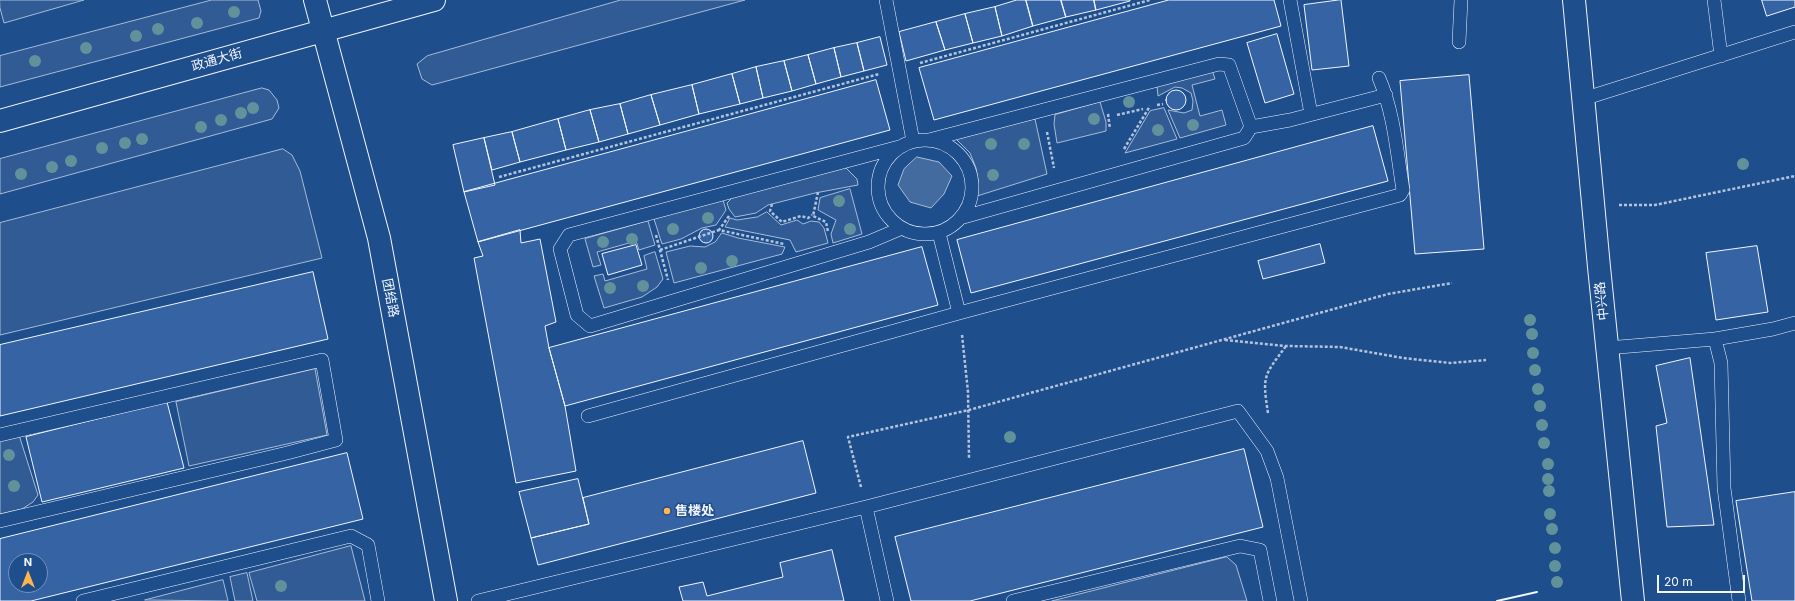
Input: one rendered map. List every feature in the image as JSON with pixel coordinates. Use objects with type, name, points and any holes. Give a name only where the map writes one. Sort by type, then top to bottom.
[{"type":"street","name":"团结路","points":[[315,0],[378,238],[446,601]]},
{"type":"street","name":"政通大街","points":[[0,121],[434,0]]},
{"type":"street","name":"中兴路","points":[[1574,0],[1607,348],[1634,601]]},
{"type":"lane","points":[[886,0],[913,141]]},
{"type":"lane","points":[[1290,0],[1311,114]]},
{"type":"lane","points":[[1459,42],[1461,0]]},
{"type":"lane","points":[[1714,0],[1721,56]]},
{"type":"lane","points":[[1583,99],[1795,32]]},
{"type":"lane","points":[[902,228],[869,242],[832,254],[590,326],[577,315],[560,249],[569,235],[899,147],[913,141],[930,140],[1219,64],[1229,65],[1251,127]]},
{"type":"lane","points":[[588,416],[958,313],[1400,195],[1403,190],[1386,95],[1379,78]]},
{"type":"lane","points":[[960,218],[1244,138],[1251,127],[1290,120],[1386,95]]},
{"type":"lane","points":[[899,147],[888,157],[880,170],[877,185],[879,200],[885,214],[895,225],[909,232],[924,235],[939,233],[954,225],[965,213],[971,199],[972,182],[968,167],[954,150],[945,144],[930,140]]},
{"type":"lane","points":[[939,233],[958,313]]},
{"type":"lane","points":[[1607,348],[1715,339],[1773,329],[1795,323]]},
{"type":"lane","points":[[1715,339],[1720,363],[1724,488],[1738,601]]},
{"type":"lane","points":[[0,435],[322,360],[336,440],[293,452],[0,521]]},
{"type":"lane","points":[[478,601],[866,507],[1238,411],[1267,451],[1277,478],[1302,601]]},
{"type":"lane","points":[[866,507],[887,601]]},
{"type":"lane","points":[[83,601],[351,536],[368,545],[378,601]]},
{"type":"lane","points":[[1013,601],[1240,546],[1260,550],[1270,601]]},
{"type":"path","points":[[499,177],[1150,0]]},
{"type":"path","points":[[1126,171],[1122,154],[1148,107],[1155,103],[1154,96],[1147,83]]},
{"type":"path","points":[[1043,110],[1058,191]]},
{"type":"path","points":[[1593,204],[1655,205],[1795,176]]},
{"type":"path","points":[[772,204],[770,211],[778,220],[782,222],[801,216],[808,218],[813,214],[818,192]]},
{"type":"path","points":[[649,213],[674,301]]},
{"type":"path","points":[[720,230],[724,222],[732,213]]},
{"type":"path","points":[[813,214],[813,216],[826,222],[832,254]]},
{"type":"path","points":[[660,250],[720,230],[786,244],[794,265]]},
{"type":"path","points":[[866,507],[848,437],[969,410],[1388,294],[1452,283]]},
{"type":"path","points":[[958,313],[965,353],[969,410],[968,480]]},
{"type":"path","points":[[1223,340],[1286,346],[1340,347],[1403,358],[1450,363],[1486,360]]},
{"type":"path","points":[[1268,417],[1264,387],[1266,373],[1286,346]]},
{"type":"shaded area","points":[[0,0],[84,0],[4,23],[0,8]]},
{"type":"shaded area","points":[[212,0],[258,0],[261,11],[259,18],[0,87],[0,56]]},
{"type":"shaded area","points":[[621,0],[745,0],[432,85],[422,79],[417,64],[427,56]]},
{"type":"shaded area","points":[[1212,70],[1215,79],[1192,85],[1200,116],[1222,110],[1226,125],[1180,138],[1168,110],[1184,113],[1192,110],[1193,101],[1191,93],[1182,88],[1175,87],[1158,96],[1157,86]]},
{"type":"shaded area","points":[[262,88],[269,90],[277,100],[279,108],[272,119],[0,194],[0,159]]},
{"type":"shaded area","points":[[1100,102],[1106,122],[1106,131],[1057,143],[1054,124],[1055,115]]},
{"type":"shaded area","points":[[1164,108],[1177,139],[1125,153],[1150,111]]},
{"type":"shaded area","points":[[1035,119],[1047,174],[977,196],[978,180],[976,168],[970,153],[956,139]]},
{"type":"shaded area","points":[[283,149],[292,155],[300,171],[322,258],[0,335],[0,223]]},
{"type":"shaded area","points":[[917,157],[939,162],[952,176],[944,194],[931,208],[910,202],[898,185],[904,169]]},
{"type":"shaded area","points":[[845,167],[857,179],[858,185],[815,193],[768,205],[756,213],[735,217],[729,209],[727,203],[734,196]]},
{"type":"shaded area","points":[[850,189],[862,234],[833,243],[831,234],[836,220],[818,210],[820,198]]},
{"type":"shaded area","points":[[723,200],[726,210],[716,225],[702,228],[681,239],[662,244],[654,219]]},
{"type":"shaded area","points":[[767,212],[781,225],[797,220],[803,224],[811,221],[819,222],[824,228],[828,243],[796,252],[790,240],[725,227],[730,218],[737,220],[757,217]]},
{"type":"shaded area","points":[[648,221],[655,245],[639,250],[636,241],[597,252],[601,265],[593,267],[585,239]]},
{"type":"shaded area","points":[[722,233],[738,238],[785,247],[782,254],[674,283],[666,252],[690,246],[705,247],[715,242]]},
{"type":"shaded area","points":[[655,252],[663,279],[657,287],[642,297],[604,308],[594,276],[603,274],[605,281],[647,269],[644,256]]},
{"type":"shaded area","points":[[315,369],[327,435],[189,466],[176,402]]},
{"type":"shaded area","points":[[19,435],[38,495],[33,502],[22,509],[0,514],[0,440]]},
{"type":"shaded area","points":[[351,546],[365,601],[257,601],[249,573]]},
{"type":"shaded area","points":[[1227,557],[1236,565],[1247,601],[1052,601]]},
{"type":"shaded area","points":[[247,573],[253,601],[235,601],[230,577]]},
{"type":"shaded area","points":[[223,580],[228,601],[145,600]]},
{"type":"building","points":[[1017,0],[1026,0],[1033,26],[1002,36],[995,7]]},
{"type":"building","points":[[1026,0],[1061,0],[1066,17],[1033,26]]},
{"type":"building","points":[[1061,0],[1094,0],[1096,10],[1066,17]]},
{"type":"building","points":[[1094,0],[1130,0],[1130,1],[1096,10]]},
{"type":"building","points":[[1169,0],[1274,0],[1281,26],[934,120],[919,68]]},
{"type":"building","points":[[1341,0],[1349,66],[1312,70],[1304,5]]},
{"type":"building","points":[[1762,0],[1795,0],[1795,7],[1767,16]]},
{"type":"building","points":[[995,7],[1002,36],[973,43],[965,14]]},
{"type":"building","points":[[965,14],[973,43],[945,50],[936,22]]},
{"type":"building","points":[[936,22],[945,50],[906,61],[899,32]]},
{"type":"building","points":[[1277,34],[1294,94],[1265,103],[1247,43]]},
{"type":"building","points":[[880,37],[887,65],[864,71],[857,43]]},
{"type":"building","points":[[857,43],[864,71],[841,77],[834,48]]},
{"type":"building","points":[[834,48],[841,77],[816,84],[808,55]]},
{"type":"building","points":[[808,55],[816,84],[792,91],[784,61]]},
{"type":"building","points":[[784,61],[792,91],[763,98],[756,67]]},
{"type":"building","points":[[756,67],[763,98],[740,104],[732,74]]},
{"type":"building","points":[[732,74],[740,104],[699,114],[692,85]]},
{"type":"building","points":[[1469,75],[1484,249],[1415,254],[1400,81]]},
{"type":"building","points":[[876,80],[890,130],[478,242],[464,192]]},
{"type":"building","points":[[692,85],[699,114],[660,125],[651,95]]},
{"type":"building","points":[[1176,90],[1183,93],[1186,100],[1183,107],[1176,110],[1169,107],[1166,100],[1169,93]]},
{"type":"building","points":[[651,95],[660,125],[628,134],[620,104]]},
{"type":"building","points":[[620,104],[628,134],[599,142],[590,110]]},
{"type":"building","points":[[590,110],[599,142],[566,150],[558,119]]},
{"type":"building","points":[[558,119],[566,150],[520,162],[512,132]]},
{"type":"building","points":[[1373,126],[1388,181],[971,293],[957,240]]},
{"type":"building","points":[[512,132],[520,162],[492,170],[484,138]]},
{"type":"building","points":[[484,138],[495,185],[464,192],[453,145]]},
{"type":"building","points":[[706,229],[711,231],[713,236],[711,241],[706,243],[701,241],[699,236],[701,231]]},
{"type":"building","points":[[520,230],[521,243],[540,239],[556,322],[545,326],[549,348],[565,406],[576,471],[516,483],[474,258],[483,256],[478,242]]},
{"type":"building","points":[[1320,244],[1325,263],[1263,279],[1258,261]]},
{"type":"building","points":[[636,245],[642,265],[608,275],[602,254]]},
{"type":"building","points":[[1757,246],[1768,312],[1716,320],[1706,253]]},
{"type":"building","points":[[922,247],[938,305],[565,406],[549,348]]},
{"type":"building","points":[[313,272],[328,339],[0,416],[0,345]]},
{"type":"building","points":[[1690,358],[1714,525],[1667,527],[1656,426],[1667,423],[1656,366]]},
{"type":"building","points":[[167,402],[184,468],[42,502],[26,437]]},
{"type":"building","name":"售楼处","points":[[803,441],[816,493],[538,565],[531,538],[589,524],[583,498]]},
{"type":"building","points":[[1244,449],[1263,527],[970,601],[911,601],[895,537]]},
{"type":"building","points":[[347,453],[363,519],[31,601],[0,601],[0,539]]},
{"type":"building","points":[[578,479],[589,524],[531,538],[519,492]]},
{"type":"building","points":[[1795,492],[1795,601],[1752,601],[1736,501]]},
{"type":"building","points":[[832,550],[844,601],[683,601],[679,587],[703,582],[707,596],[783,577],[780,563]]},
{"type":"wall","points":[[1497,601],[1537,592]]},
{"type":"place","name":"售楼处","points":[[667,511]]}]
